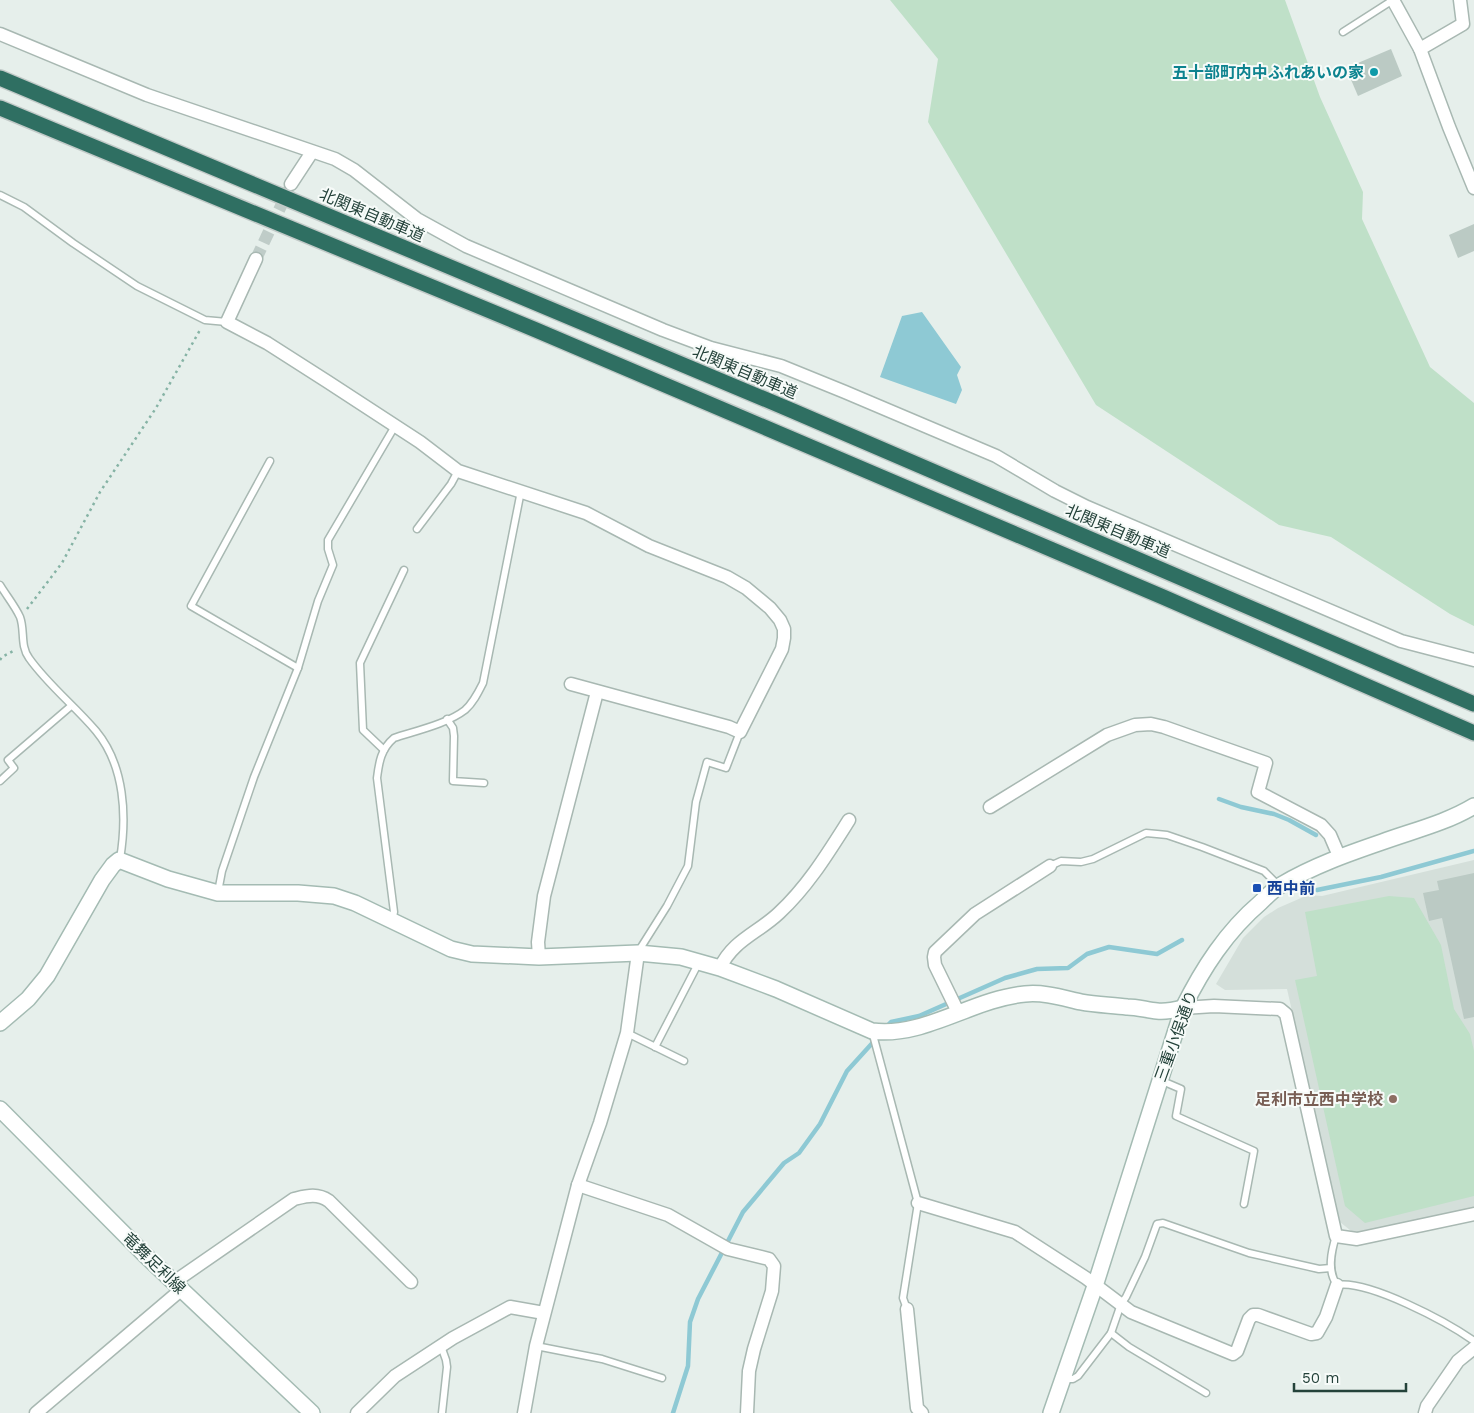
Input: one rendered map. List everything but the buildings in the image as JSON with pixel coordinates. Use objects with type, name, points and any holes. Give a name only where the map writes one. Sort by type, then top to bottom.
[{"type":"highway","name":"北関東自動車道","points":[[0,78],[811,419],[1474,704]]},
{"type":"highway","points":[[0,108],[563,342],[1163,597],[1474,733]]},
{"type":"street","points":[[1393,0],[1420,49],[1474,188]]},
{"type":"street","points":[[1420,49],[1463,24],[1460,0]]},
{"type":"street","points":[[0,34],[147,95],[335,159],[354,170],[417,219],[466,246],[664,330],[711,348],[781,366],[996,456],[1055,491],[1087,507],[1401,640],[1474,660]]},
{"type":"street","points":[[291,184],[312,152]]},
{"type":"street","points":[[256,259],[227,322],[267,343],[420,442],[458,471],[586,513],[649,546],[727,577],[746,588],[770,608],[780,620],[784,629],[782,649],[740,732],[729,727],[572,684]]},
{"type":"street","points":[[539,957],[540,919],[547,882],[596,692]]},
{"type":"street","points":[[990,807],[1107,736],[1135,725],[1151,724],[1266,763],[1258,792],[1322,825],[1330,835],[1339,856]]},
{"type":"street","name":"三重小俣通り","points":[[1051,1413],[1095,1286],[1183,1008],[1202,972],[1229,934],[1253,908],[1279,886],[1307,870],[1339,856],[1437,823],[1474,806]]},
{"type":"street","points":[[720,968],[725,958],[744,938],[778,915],[795,897],[815,872],[849,820]]},
{"type":"street","points":[[0,1023],[28,999],[47,976],[102,880],[119,860],[168,879],[218,893],[298,893],[334,896],[355,902],[428,939],[465,953],[488,956],[539,957],[638,953],[662,955],[699,962],[720,968],[776,990],[872,1031],[887,1033],[915,1028],[1006,996],[1028,993],[1060,996],[1082,1002],[1132,1007],[1158,1012],[1214,1006],[1280,1008],[1286,1014],[1336,1236],[1357,1239],[1474,1214]]},
{"type":"street","points":[[958,1012],[936,965],[935,952],[975,914],[1050,866]]},
{"type":"street","points":[[524,1413],[536,1346],[578,1184],[600,1123],[627,1033],[638,953]]},
{"type":"street","name":"竜舞足利線","points":[[0,1109],[145,1255],[312,1413]]},
{"type":"street","points":[[578,1184],[668,1215],[728,1249],[769,1259],[774,1266],[772,1291],[749,1372],[747,1413]]},
{"type":"street","points":[[36,1413],[178,1286],[294,1200],[320,1195],[329,1201],[411,1282]]},
{"type":"street","points":[[918,1203],[1015,1232],[1086,1278],[1131,1312],[1233,1354],[1237,1351],[1249,1319],[1253,1315],[1258,1315],[1311,1334],[1317,1333],[1326,1317],[1337,1285]]},
{"type":"street","points":[[357,1413],[395,1376],[441,1346],[510,1307],[544,1313]]},
{"type":"street","points":[[907,1309],[917,1408],[922,1413]]},
{"type":"street","points":[[1425,1413],[1427,1406],[1458,1362],[1474,1348]]},
{"type":"lane","points":[[1343,32],[1393,0]]},
{"type":"lane","points":[[0,195],[24,207],[137,286],[205,320],[227,322]]},
{"type":"lane","points":[[218,893],[222,871],[254,777],[298,668],[318,601],[333,565],[328,540],[395,426]]},
{"type":"lane","points":[[270,462],[190,606],[298,668]]},
{"type":"lane","points":[[417,529],[451,484],[458,471]]},
{"type":"lane","points":[[392,920],[394,912],[377,778],[379,759],[388,743],[394,738],[447,720],[464,710],[474,699],[483,683],[521,491]]},
{"type":"lane","points":[[384,750],[363,730],[360,663],[404,570]]},
{"type":"lane","points":[[0,585],[19,616],[27,656],[36,668],[96,731],[104,742],[117,772],[124,819],[124,838],[119,860]]},
{"type":"lane","points":[[0,781],[14,768],[8,760],[71,706]]},
{"type":"lane","points":[[447,720],[454,728],[453,781],[484,783]]},
{"type":"lane","points":[[638,953],[667,906],[688,866],[696,802],[708,762],[726,768],[740,732]]},
{"type":"lane","points":[[1050,866],[1061,860],[1081,862],[1140,836],[1157,834],[1167,835],[1202,847],[1264,871],[1279,886]]},
{"type":"lane","points":[[655,1047],[699,962]]},
{"type":"lane","points":[[872,1031],[918,1203],[903,1298],[907,1309]]},
{"type":"lane","points":[[627,1033],[684,1061]]},
{"type":"lane","points":[[1160,1080],[1181,1089],[1176,1116],[1254,1151],[1244,1204]]},
{"type":"lane","points":[[1063,1379],[1073,1379],[1078,1376],[1111,1332],[1121,1304],[1145,1257],[1157,1224],[1162,1222],[1249,1253],[1319,1269],[1332,1268]]},
{"type":"lane","points":[[1336,1236],[1332,1251],[1332,1279],[1337,1285],[1347,1284],[1388,1295],[1474,1341]]},
{"type":"lane","points":[[1111,1332],[1129,1347],[1206,1393]]},
{"type":"lane","points":[[441,1346],[447,1367],[442,1413]]},
{"type":"lane","points":[[536,1346],[602,1359],[662,1378]]},
{"type":"path","points":[[19,616],[62,563],[100,492],[156,408],[205,320]]},
{"type":"path","points":[[0,660],[2,657],[24,646]]},
{"type":"shaded area","name":"足利市立西中学校","points":[[1474,860],[1474,1207],[1355,1234],[1340,1222],[1287,989],[1225,990],[1216,984],[1243,938],[1264,917],[1278,908],[1308,895],[1322,896]]},
{"type":"green space","points":[[890,0],[1285,0],[1320,97],[1363,192],[1362,219],[1430,367],[1474,403],[1474,626],[1450,614],[1331,537],[1279,525],[1096,405],[928,122],[938,59]]},
{"type":"green space","name":"足利市立西中学校","points":[[1389,896],[1414,898],[1441,945],[1454,1009],[1470,1034],[1474,1051],[1474,1196],[1365,1223],[1345,1206],[1295,980],[1317,976],[1305,912]]},
{"type":"water","points":[[922,312],[961,367],[957,375],[962,390],[956,404],[880,377],[902,316]]},
{"type":"waterway","points":[[1219,799],[1241,807],[1274,814],[1316,835]]},
{"type":"waterway","points":[[1317,890],[1381,877],[1474,851]]},
{"type":"waterway","points":[[886,1027],[891,1022],[919,1016],[1005,978],[1037,969],[1068,968],[1087,954],[1109,947],[1157,954],[1182,940]]},
{"type":"waterway","points":[[673,1413],[688,1366],[690,1322],[698,1299],[743,1212],[784,1163],[799,1153],[820,1124],[847,1071],[876,1039]]},
{"type":"tunnel","points":[[256,259],[289,189]]},
{"type":"place","name":"五十部町内中ふれあいの家","points":[[1374,72]]},
{"type":"place","name":"西中前","points":[[1257,888]]},
{"type":"place","name":"足利市立西中学校","points":[[1393,1099]]}]
